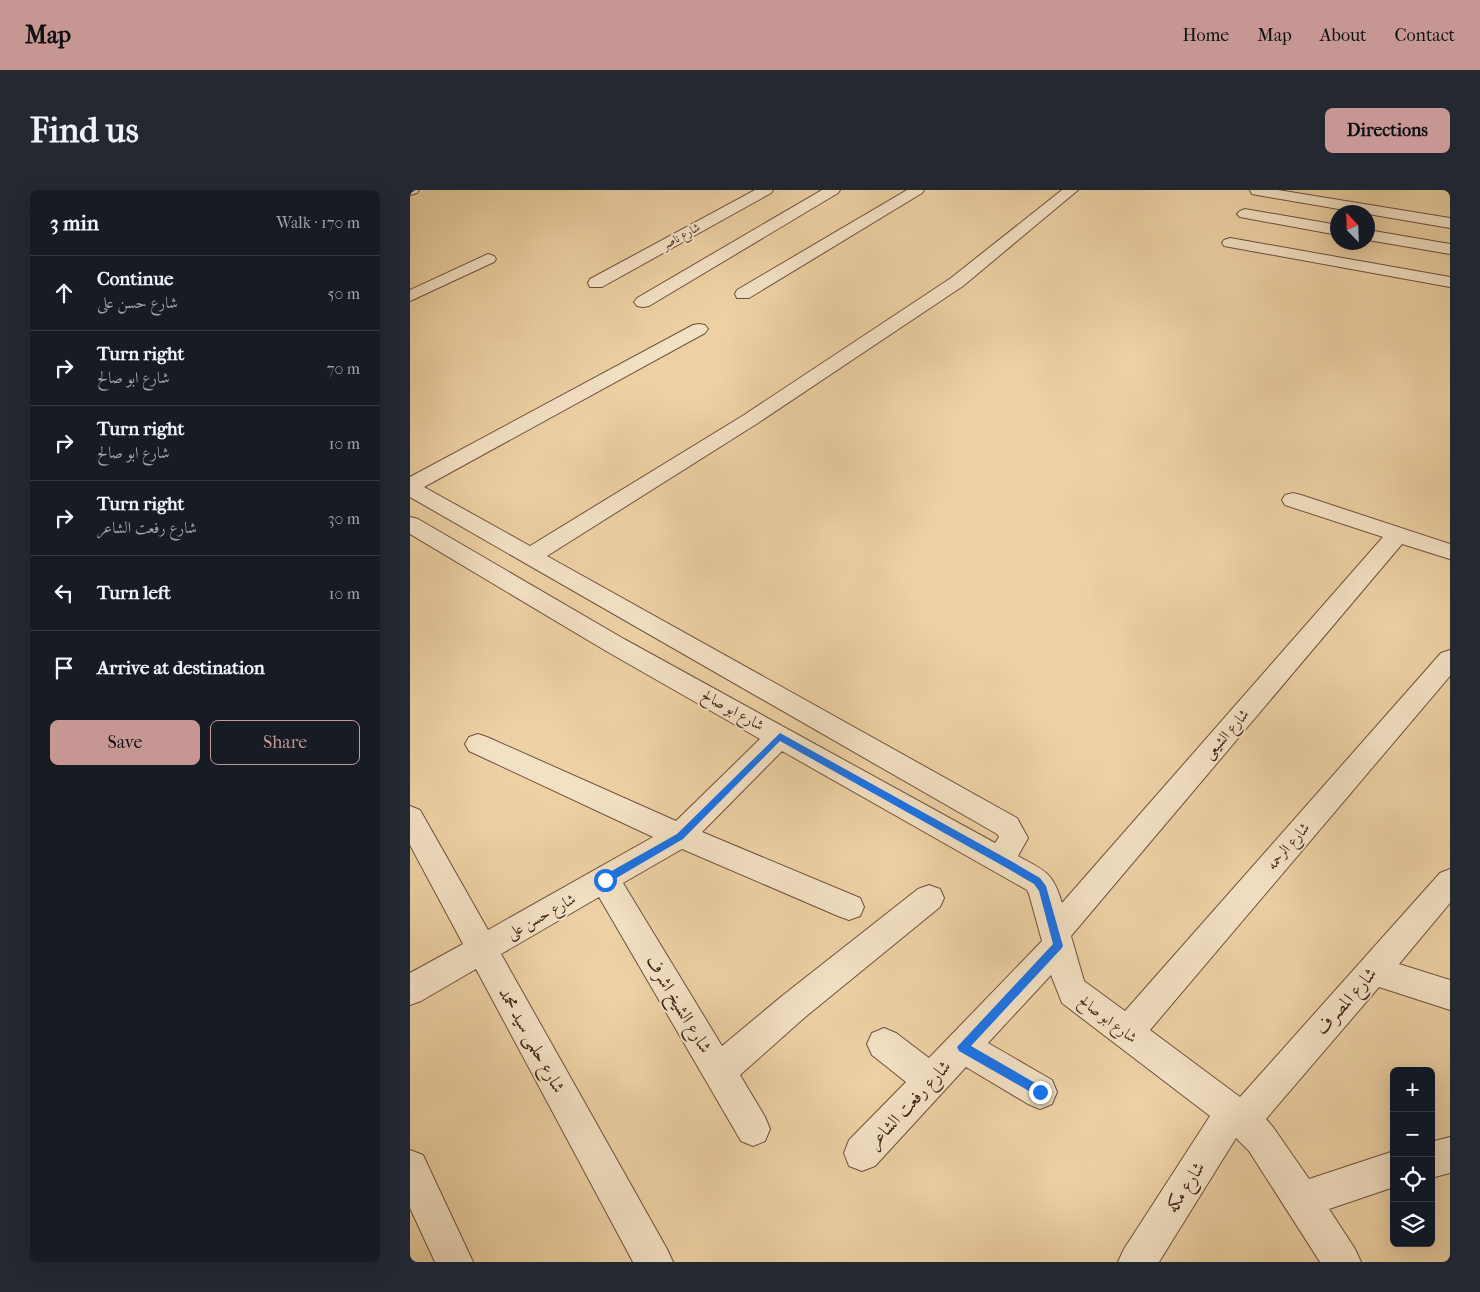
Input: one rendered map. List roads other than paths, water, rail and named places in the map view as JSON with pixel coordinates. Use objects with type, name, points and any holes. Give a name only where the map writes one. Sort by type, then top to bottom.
[{"type":"street","name":"شارع ناصر","points":[[596,283],[766,190]]},
{"type":"street","points":[[643,302],[833,190]]},
{"type":"street","points":[[742,294],[917,190]]},
{"type":"street","points":[[531,556],[751,419],[957,282],[1071,190]]},
{"type":"street","points":[[1222,258],[1257,190],[1450,223]]},
{"type":"street","points":[[1246,214],[1330,229]]},
{"type":"street","points":[[1375,236],[1450,249]]},
{"type":"street","points":[[1230,243],[1450,282]]},
{"type":"street","points":[[410,296],[488,259]]},
{"type":"street","points":[[410,487],[699,329]]},
{"type":"street","points":[[410,487],[531,556],[633,632],[1007,826],[1014,838],[1000,860]]},
{"type":"street","points":[[1293,500],[1450,552]]},
{"type":"street","name":"شارع ابو صالح","points":[[410,524],[633,632],[780,736],[1037,881],[1043,889],[1056,939],[1073,992],[1238,1116],[1261,1139],[1342,1262]]},
{"type":"street","name":"شارع الشيعى","points":[[1056,939],[1397,535]]},
{"type":"street","name":"شارع الرحمه","points":[[1126,1033],[1450,659]]},
{"type":"street","name":"شارع حسن على","points":[[410,990],[680,836],[780,736]]},
{"type":"street","points":[[478,744],[680,836],[849,906]]},
{"type":"street","name":"شارع حلمى سيد محمد","points":[[410,818],[654,1262]]},
{"type":"street","name":"شارع الشيخ اشرف","points":[[605,880],[753,1129]]},
{"type":"street","name":"شارع المصرف","points":[[1238,1116],[1450,882]]},
{"type":"street","points":[[719,1071],[793,1007],[929,898]]},
{"type":"street","name":"شارع رفعت الشاعر","points":[[862,1153],[963,1047],[1056,939]]},
{"type":"street","points":[[1372,970],[1450,996]]},
{"type":"street","points":[[884,1044],[931,1081]]},
{"type":"street","points":[[963,1047],[1040,1092]]},
{"type":"street","name":"شارع مكه","points":[[1137,1262],[1238,1116]]},
{"type":"street","points":[[1435,1159],[1450,1155]]},
{"type":"street","points":[[410,1168],[454,1262]]},
{"type":"street","points":[[1302,1200],[1390,1170]]}]
